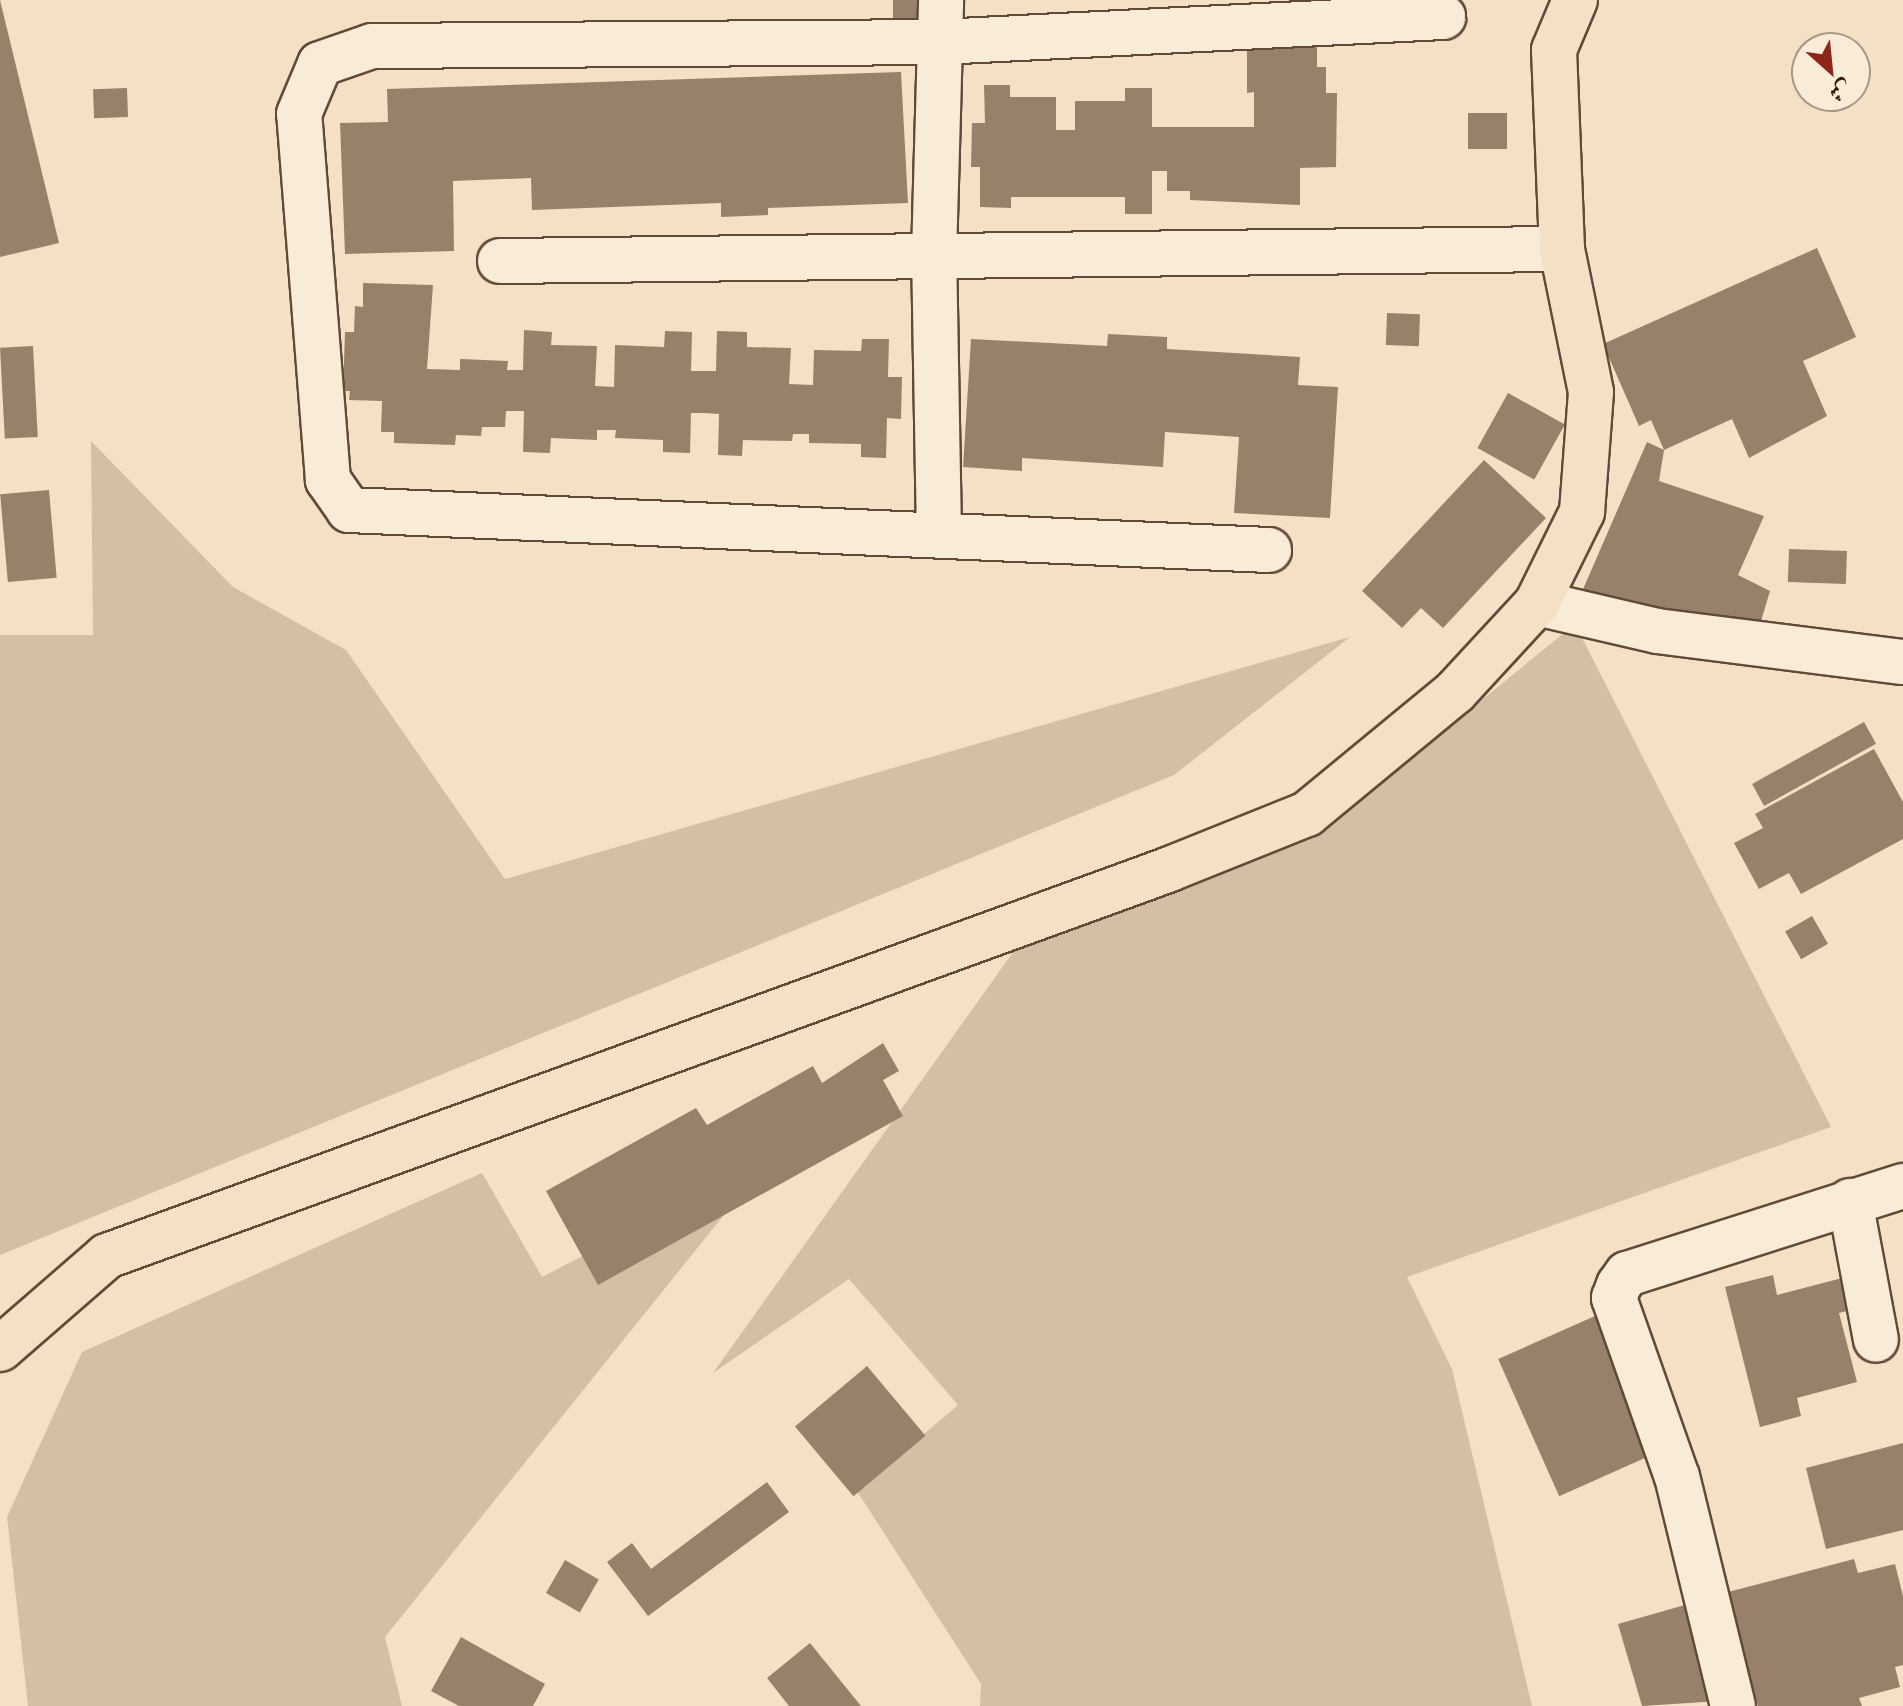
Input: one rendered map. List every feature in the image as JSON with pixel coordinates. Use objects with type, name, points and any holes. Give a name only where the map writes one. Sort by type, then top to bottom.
[{"type":"main road","points":[[0,1349],[107,1256],[1170,869],[1307,814],[1455,692],[1537,603],[1582,512],[1591,392],[1562,249],[1554,50],[1575,0]]},
{"type":"street","points":[[1269,550],[349,510],[328,480],[299,114],[320,64],[372,46],[940,21],[1443,17]]},
{"type":"street","points":[[939,535],[934,256],[940,21]]},
{"type":"street","points":[[500,261],[1562,249]]},
{"type":"street","points":[[1537,603],[1657,631],[1903,662]]},
{"type":"street","points":[[1733,1706],[1677,1477],[1614,1298],[1627,1274],[1903,1186]]},
{"type":"street","points":[[1850,1201],[1876,1340]]},
{"type":"shaded area","points":[[91,441],[233,587],[346,650],[505,879],[1350,637],[1174,775],[0,1255],[0,635],[93,635]]},
{"type":"shaded area","points":[[1575,624],[1831,1127],[1407,1277],[1452,1369],[1532,1706],[980,1706],[981,1684],[857,1491],[958,1405],[849,1279],[713,1373],[1016,948],[1331,823]]},
{"type":"shaded area","points":[[768,1160],[385,1637],[402,1706],[28,1706],[7,1517],[82,1352],[482,1173],[542,1277]]},
{"type":"building","points":[[0,0],[59,243],[0,257]]},
{"type":"building","points":[[893,0],[927,0],[927,21],[893,21]]},
{"type":"building","points":[[1247,41],[1317,42],[1317,67],[1326,67],[1326,93],[1337,93],[1336,167],[1300,168],[1300,205],[1190,200],[1190,191],[1167,191],[1167,171],[1152,171],[1152,214],[1125,214],[1125,197],[1011,197],[1011,208],[980,207],[980,167],[971,167],[972,123],[985,123],[984,85],[1010,85],[1010,97],[1056,97],[1056,130],[1075,130],[1075,101],[1125,101],[1125,88],[1152,88],[1152,127],[1254,127],[1254,92],[1247,93]]},
{"type":"building","points":[[901,72],[908,203],[768,208],[768,215],[721,217],[721,203],[532,210],[531,178],[453,181],[454,251],[345,254],[340,123],[388,122],[387,89]]},
{"type":"building","points":[[127,88],[128,117],[94,118],[93,89]]},
{"type":"building","points":[[1468,113],[1507,113],[1507,149],[1468,149]]},
{"type":"building","points":[[1817,248],[1856,337],[1803,361],[1827,416],[1749,458],[1732,419],[1664,450],[1651,420],[1639,426],[1603,344]]},
{"type":"building","points":[[363,283],[433,285],[427,369],[460,370],[460,359],[508,361],[507,370],[523,370],[524,330],[552,332],[551,345],[597,346],[595,386],[614,387],[615,345],[664,347],[665,331],[692,332],[691,371],[716,371],[717,331],[747,332],[747,347],[791,348],[789,384],[813,385],[814,350],[861,351],[862,339],[889,339],[888,377],[902,377],[901,419],[887,418],[886,458],[861,457],[861,444],[809,443],[809,434],[793,434],[792,441],[743,440],[742,456],[718,455],[719,414],[704,413],[691,413],[690,453],[663,452],[663,440],[615,438],[616,430],[597,430],[597,440],[551,438],[550,453],[523,452],[524,411],[506,411],[505,427],[482,427],[481,436],[456,435],[455,445],[394,443],[394,432],[381,432],[382,401],[349,400],[350,391],[343,391],[345,332],[354,332],[355,306],[363,307]]},
{"type":"building","points":[[1387,313],[1420,314],[1419,346],[1386,345]]},
{"type":"building","points":[[1108,334],[1167,337],[1167,349],[1300,357],[1298,385],[1338,387],[1330,518],[1234,513],[1239,437],[1165,432],[1163,467],[1022,458],[1022,471],[963,467],[971,339],[1107,346]]},
{"type":"building","points":[[33,346],[38,437],[5,439],[0,348]]},
{"type":"building","points":[[1508,393],[1565,425],[1534,480],[1477,448]]},
{"type":"building","points":[[1647,442],[1664,450],[1659,481],[1764,516],[1738,575],[1770,591],[1759,628],[1577,603]]},
{"type":"building","points":[[1484,460],[1546,518],[1443,628],[1421,608],[1402,628],[1362,591]]},
{"type":"building","points":[[49,490],[57,578],[8,582],[0,494]]},
{"type":"building","points":[[1789,549],[1847,551],[1846,584],[1788,582]]},
{"type":"building","points":[[1864,722],[1876,744],[1764,806],[1752,784]]},
{"type":"building","points":[[1874,749],[1903,802],[1903,839],[1801,894],[1789,873],[1759,889],[1734,843],[1763,828],[1755,814]]},
{"type":"building","points":[[1812,916],[1828,944],[1801,959],[1785,932]]},
{"type":"building","points":[[883,1043],[899,1071],[883,1080],[903,1116],[598,1285],[546,1191],[696,1108],[707,1125],[813,1066],[822,1083]]},
{"type":"building","points":[[1773,1275],[1777,1295],[1846,1277],[1855,1309],[1839,1313],[1857,1382],[1797,1398],[1801,1416],[1760,1427],[1725,1287]]},
{"type":"building","points":[[1595,1316],[1656,1453],[1559,1496],[1498,1359]]},
{"type":"building","points":[[867,1366],[925,1436],[853,1496],[795,1426]]},
{"type":"building","points":[[1903,1443],[1903,1530],[1826,1549],[1806,1468]]},
{"type":"building","points":[[767,1482],[789,1512],[648,1616],[607,1562],[632,1543],[651,1569]]},
{"type":"building","points":[[1854,1559],[1858,1573],[1895,1564],[1903,1596],[1903,1665],[1895,1667],[1900,1687],[1859,1698],[1862,1706],[1758,1706],[1728,1592]]},
{"type":"building","points":[[565,1560],[599,1580],[580,1612],[546,1593]]},
{"type":"building","points":[[1692,1603],[1720,1701],[1642,1706],[1618,1624]]},
{"type":"building","points":[[461,1637],[545,1684],[533,1706],[459,1706],[431,1691]]},
{"type":"building","points":[[810,1643],[861,1706],[789,1706],[767,1678]]}]
